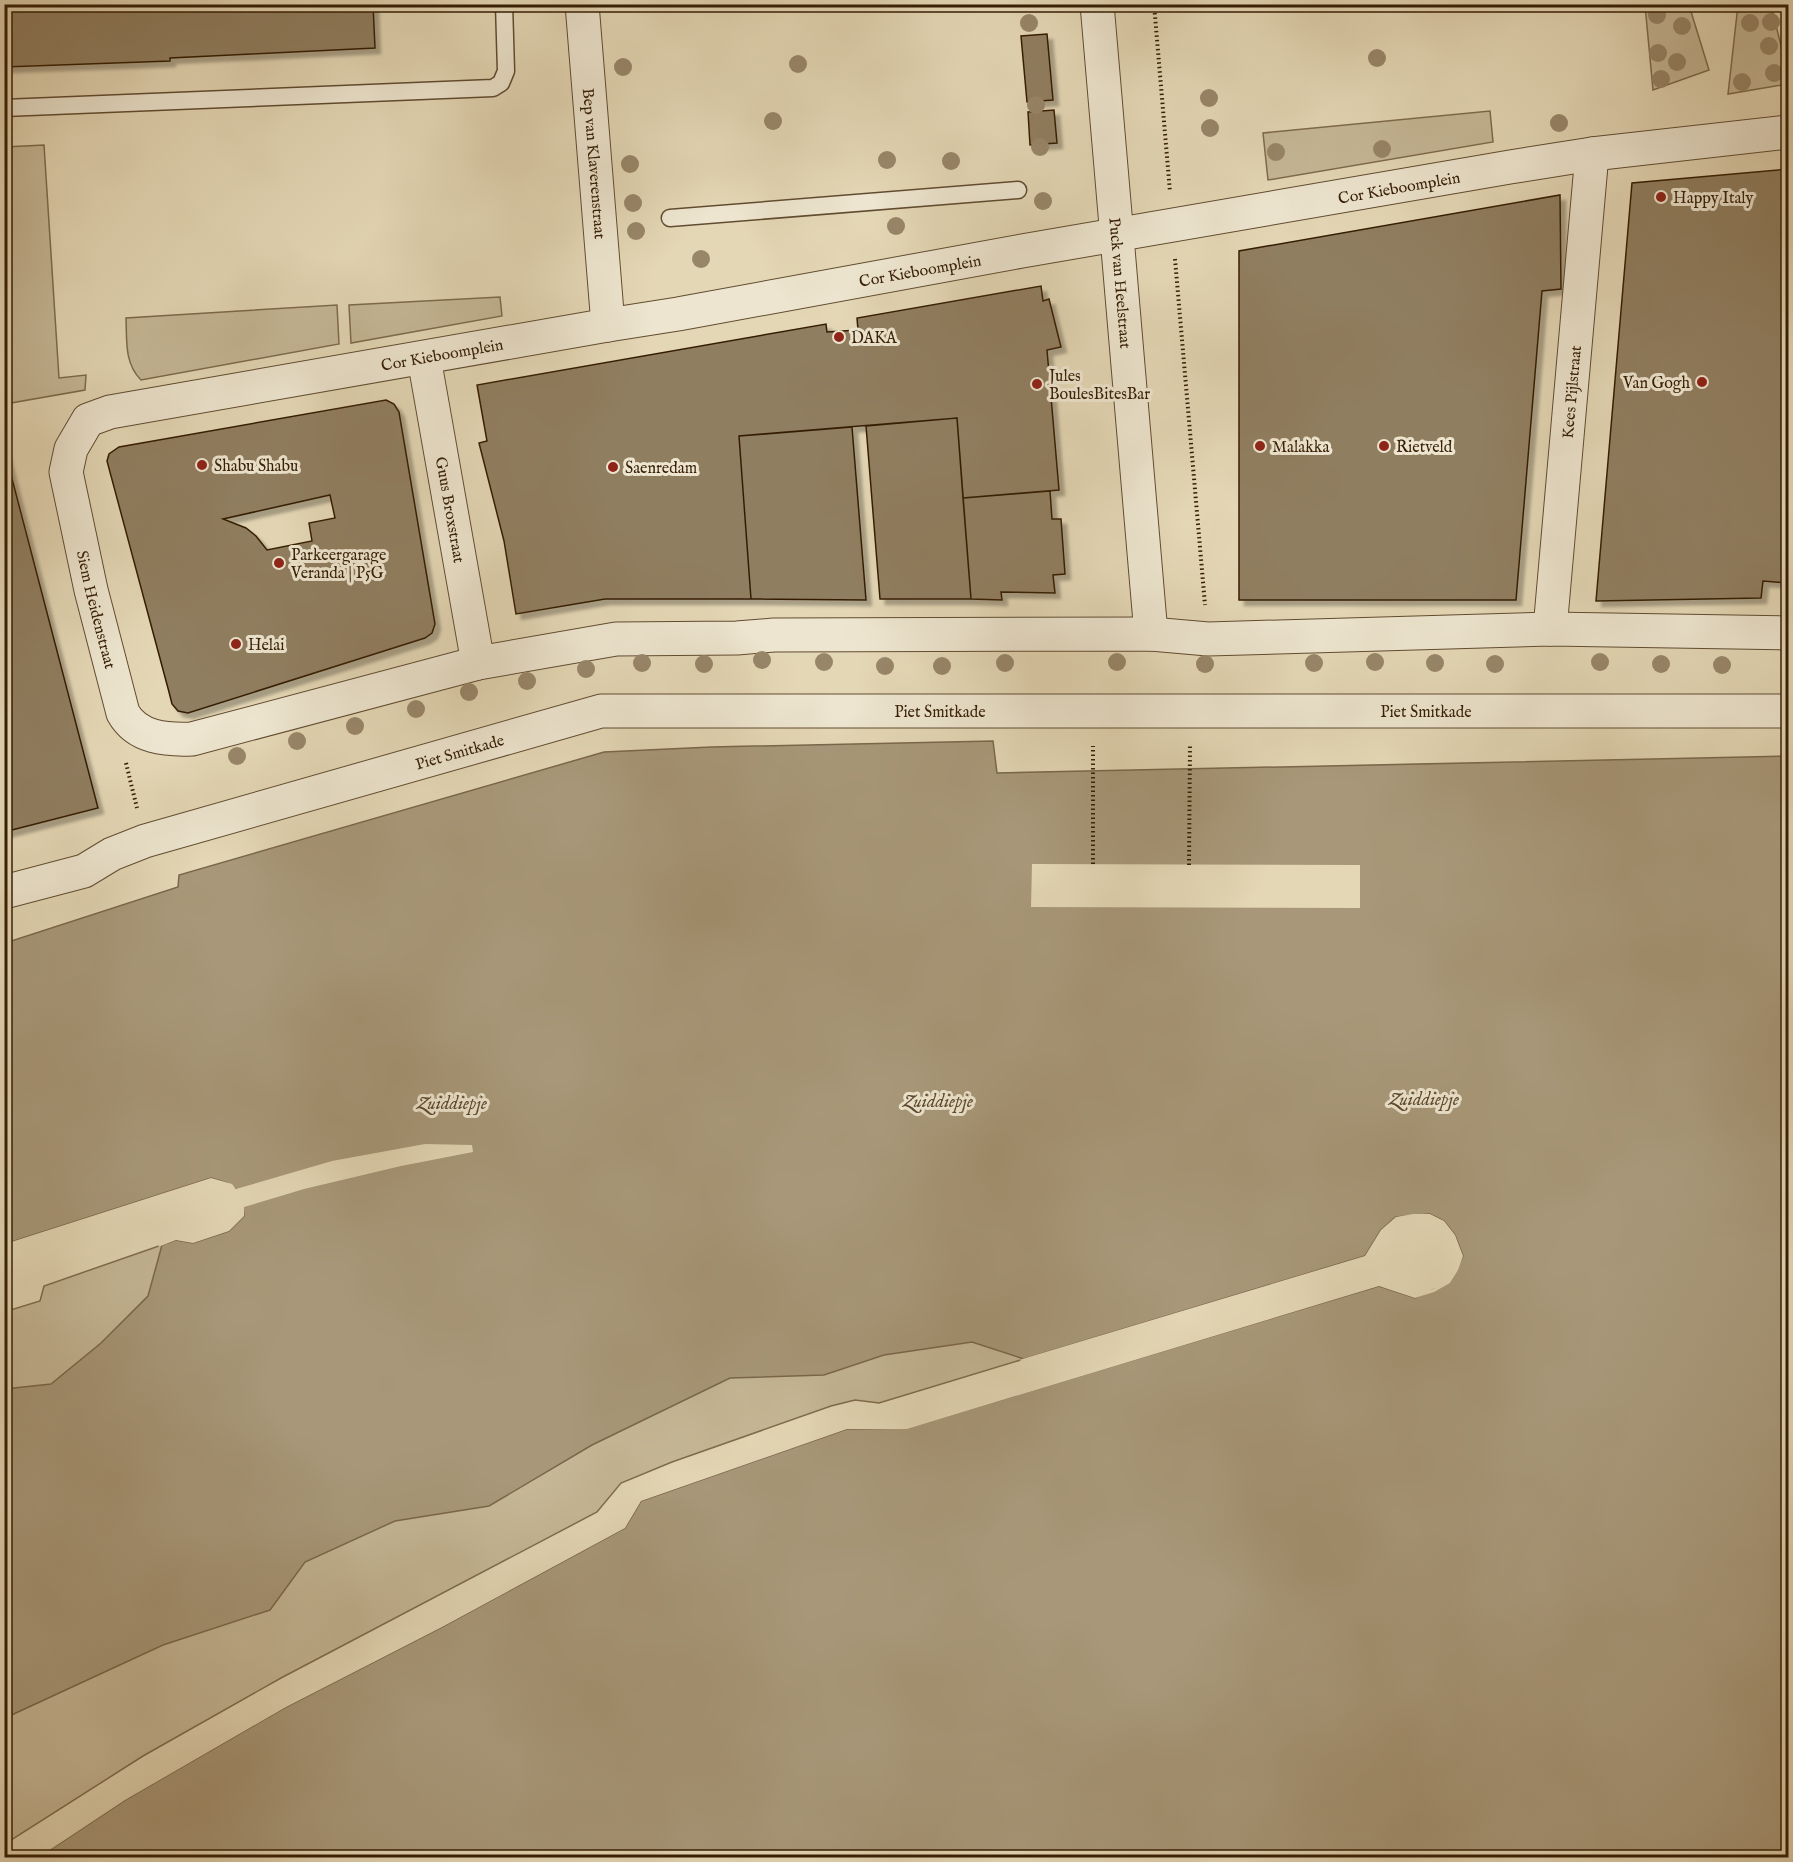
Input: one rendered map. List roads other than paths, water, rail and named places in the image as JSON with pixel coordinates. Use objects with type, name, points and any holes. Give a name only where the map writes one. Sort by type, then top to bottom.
[{"type":"street","name":"Bep van Klaverenstraat","points":[[582,4],[608,325]]},
{"type":"street","name":"Puck van Heelstraat","points":[[1097,4],[1151,634]]},
{"type":"street","name":"Cor Kieboomplein","points":[[71,449],[88,420],[110,412],[678,314],[1022,251],[1592,154],[1788,132]]},
{"type":"street","name":"Kees Pijlstraat","points":[[1550,629],[1592,154]]},
{"type":"street","name":"Guus Broxstraat","points":[[424,358],[478,663]]},
{"type":"street","name":"Siem Heidenstraat","points":[[71,449],[66,472],[91,590],[123,713],[128,722],[138,729],[155,737],[169,740],[192,739],[478,663]]},
{"type":"street","points":[[478,663],[616,639],[737,638],[774,634],[1151,634],[1208,639],[1550,629],[1788,633]]},
{"type":"street","name":"Piet Smitkade","points":[[4,892],[84,871],[112,854],[145,841],[602,711],[1788,711]]},
{"type":"lane","points":[[4,108],[493,88],[501,83],[506,71],[504,4]]},
{"type":"lane","points":[[670,218],[1018,190]]},
{"type":"water","name":"Zuiddiepje","points":[[993,741],[997,773],[1788,756],[1788,1857],[39,1857],[125,1800],[286,1707],[442,1627],[625,1528],[641,1501],[847,1429],[907,1428],[1379,1286],[1415,1298],[1450,1282],[1463,1256],[1455,1235],[1444,1221],[1430,1214],[1396,1217],[1381,1230],[1365,1256],[1024,1359],[972,1342],[884,1355],[824,1375],[730,1378],[592,1445],[489,1506],[395,1521],[305,1562],[270,1610],[163,1645],[5,1718],[5,1389],[51,1384],[101,1343],[148,1296],[162,1245],[176,1240],[193,1243],[229,1231],[244,1216],[242,1199],[236,1189],[211,1178],[5,1244],[5,943],[178,887],[179,875],[604,752],[711,747]]},
{"type":"place","name":"Happy Italy","points":[[1661,197]]},
{"type":"place","name":"DAKA","points":[[839,337]]},
{"type":"place","name":"Van Gogh","points":[[1702,382]]},
{"type":"place","name":"Jules BoulesBitesBar","points":[[1037,384]]},
{"type":"place","name":"Malakka","points":[[1260,446]]},
{"type":"place","name":"Rietveld","points":[[1384,446]]},
{"type":"place","name":"Shabu Shabu","points":[[202,465]]},
{"type":"place","name":"Saenredam","points":[[613,467]]},
{"type":"place","name":"Parkeergarage Veranda | P5G","points":[[279,563]]},
{"type":"place","name":"Helai","points":[[236,644]]}]
